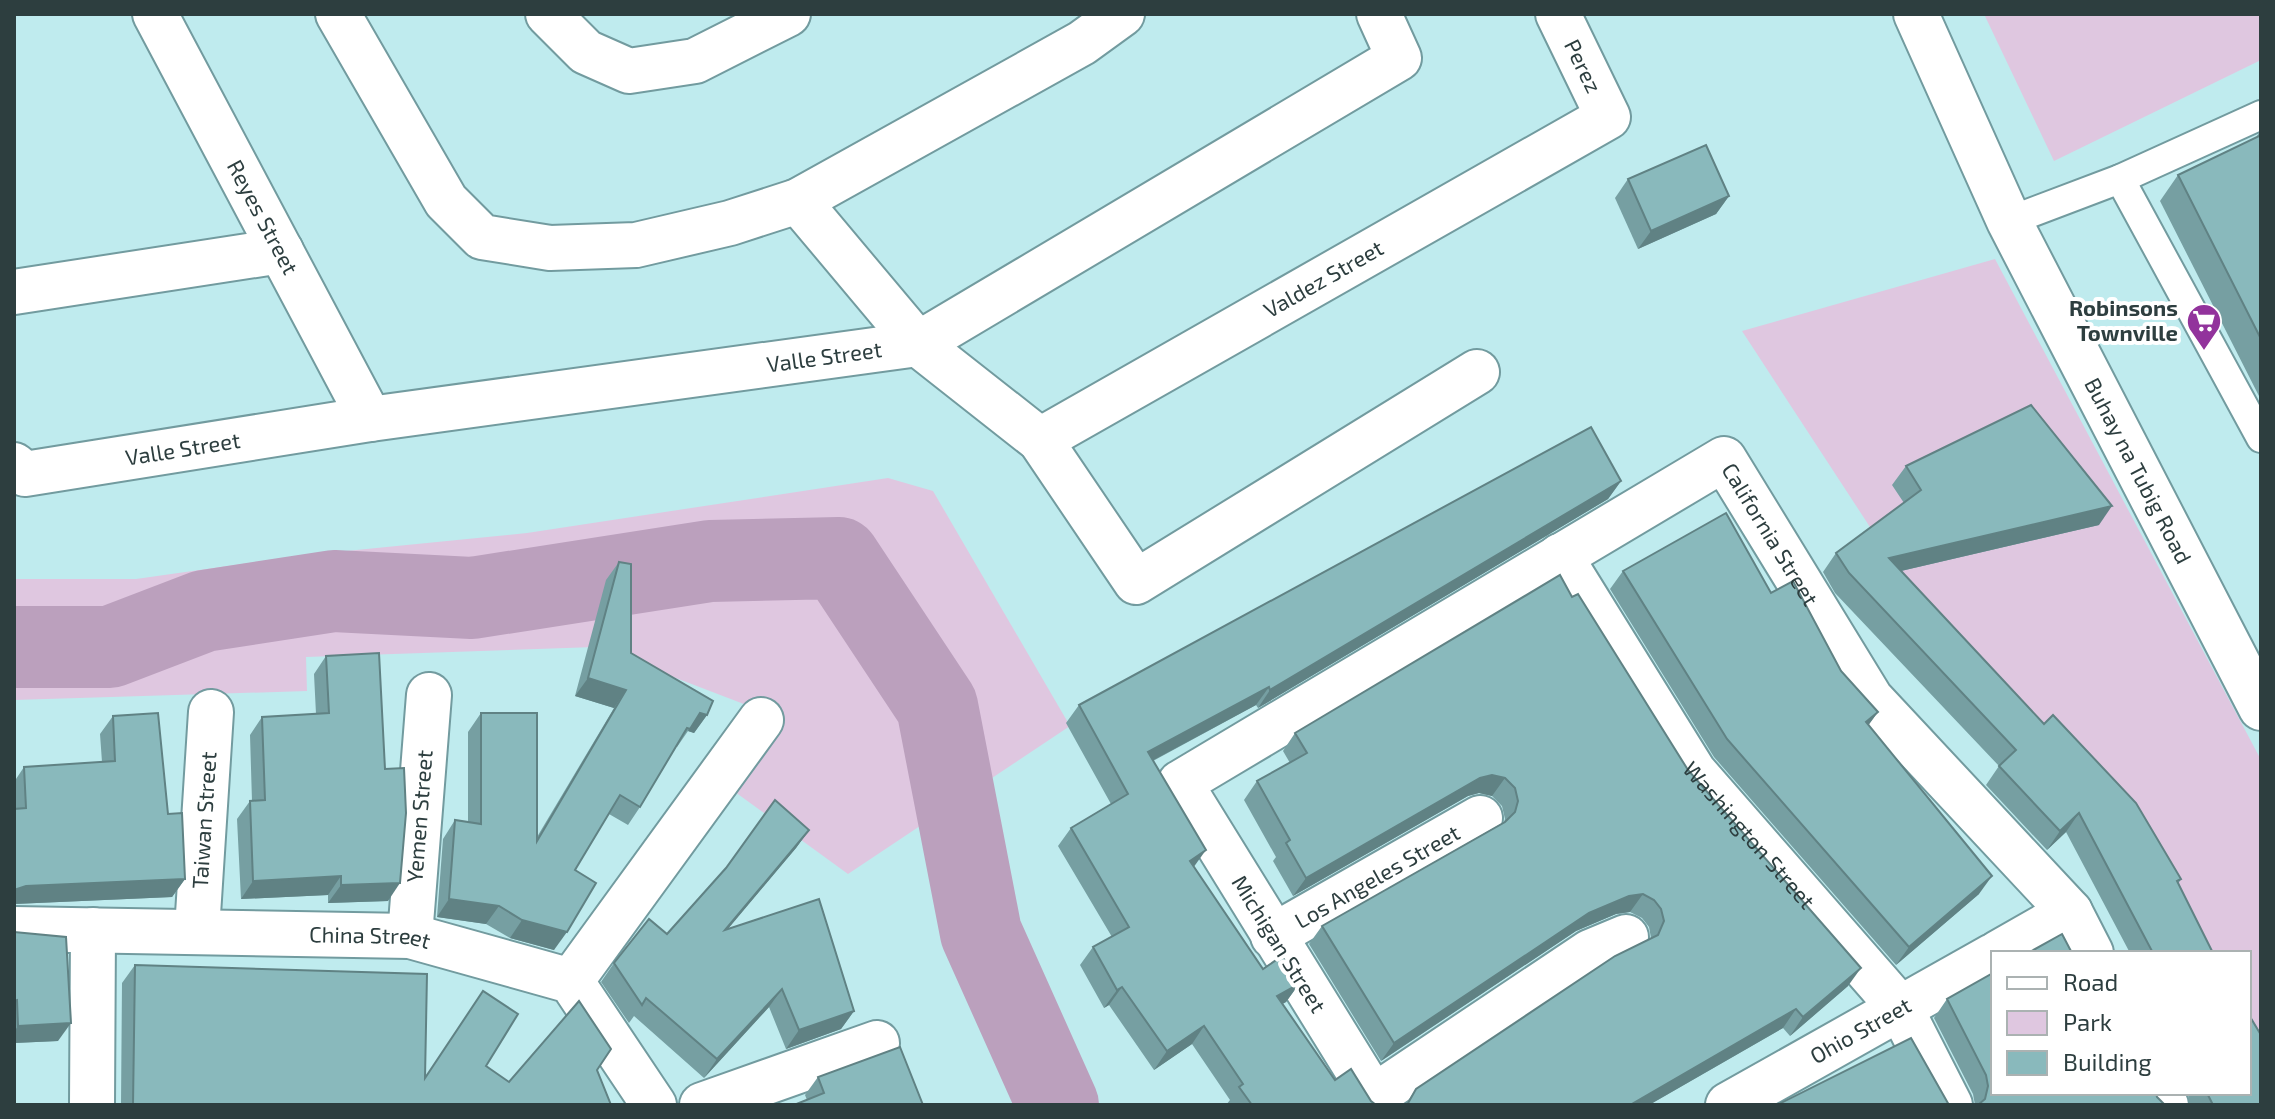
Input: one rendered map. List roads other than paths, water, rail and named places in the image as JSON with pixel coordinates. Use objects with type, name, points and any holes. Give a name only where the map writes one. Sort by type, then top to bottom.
[{"type":"street","name":"Reyes Street","points":[[155,14],[370,419]]},
{"type":"street","points":[[338,14],[446,201],[482,237],[550,248],[636,245],[730,223],[798,201],[1082,43],[1122,14]]},
{"type":"street","points":[[548,14],[586,52],[629,71],[695,61],[788,14]]},
{"type":"street","points":[[918,344],[1399,58],[1379,14]]},
{"type":"street","name":"Perez","points":[[1558,14],[1608,117]]},
{"type":"street","name":"Buhay na Tubig Road","points":[[1916,14],[2009,221],[2261,708]]},
{"type":"street","name":"Valdez Street","points":[[1040,440],[1608,117]]},
{"type":"street","points":[[798,201],[918,344],[1040,440],[1136,582],[1477,372]]},
{"type":"street","points":[[14,292],[281,251]]},
{"type":"street","name":"Valle Street","points":[[14,465],[25,474],[370,419],[918,344]]},
{"type":"street","name":"California Street","points":[[1180,783],[1724,459],[1871,699],[2070,912],[2090,951]]},
{"type":"street","name":"Washington Street","points":[[1560,556],[1694,772],[1901,1009],[1950,1105]]},
{"type":"street","name":"Yemen Street","points":[[410,936],[429,695]]},
{"type":"street","name":"Taiwan Street","points":[[197,930],[211,712]]},
{"type":"street","points":[[654,1105],[571,981],[761,720]]},
{"type":"street","name":"Michigan Street","points":[[1180,783],[1376,1101]]},
{"type":"street","name":"Los Angeles Street","points":[[1273,936],[1480,818]]},
{"type":"street","points":[[2002,951],[2070,912]]},
{"type":"street","name":"China Street","points":[[14,929],[410,936],[571,981]]},
{"type":"street","points":[[92,1105],[93,930]]},
{"type":"street","points":[[1376,1101],[1580,959],[1626,937]]},
{"type":"street","name":"Ohio Street","points":[[1728,1105],[1991,957]]},
{"type":"street","points":[[702,1105],[877,1043]]},
{"type":"lane","points":[[2009,221],[2120,179],[2261,115]]},
{"type":"lane","points":[[2120,179],[2261,438]]},
{"type":"waterway","points":[[14,647],[110,647],[204,611],[334,591],[472,598],[710,561],[839,558],[937,706],[981,933],[1058,1105]]},
{"type":"place","name":"Robinsons Townville","points":[[2204,352]]}]
